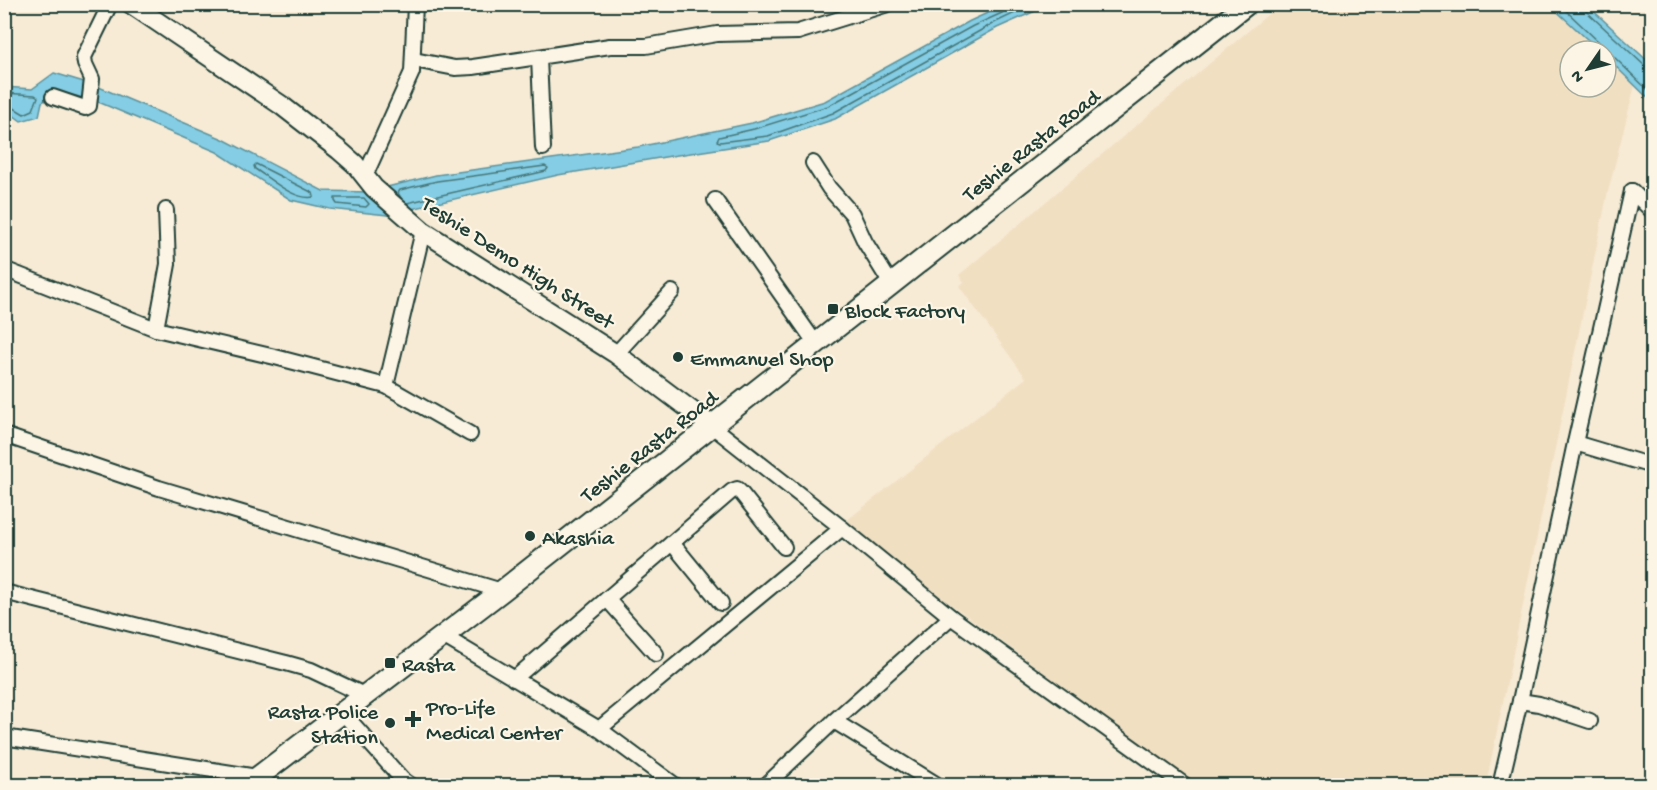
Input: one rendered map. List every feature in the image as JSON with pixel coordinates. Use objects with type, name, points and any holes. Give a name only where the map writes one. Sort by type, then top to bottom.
[{"type":"main road","name":"Teshie Rasta Road","points":[[251,781],[502,591],[1247,4]]},
{"type":"street","points":[[53,98],[85,108],[89,106],[92,79],[84,57],[110,4]]},
{"type":"street","points":[[370,182],[412,72],[415,4]]},
{"type":"street","points":[[414,60],[455,68],[472,67],[617,45],[646,46],[717,34],[798,32],[888,4]]},
{"type":"street","name":"Teshie Demo High Street","points":[[140,7],[281,105],[339,150],[396,208],[423,231],[616,354],[712,426]]},
{"type":"street","points":[[539,58],[543,148]]},
{"type":"street","points":[[813,163],[852,214],[865,242],[891,284]]},
{"type":"street","points":[[1500,786],[1632,191],[1653,211]]},
{"type":"street","points":[[715,200],[816,344]]},
{"type":"street","points":[[156,329],[168,264],[166,210]]},
{"type":"street","points":[[386,386],[423,231]]},
{"type":"street","points":[[4,268],[156,329],[386,386],[470,434]]},
{"type":"street","points":[[616,354],[672,292]]},
{"type":"street","points":[[712,426],[951,617],[1186,786]]},
{"type":"street","points":[[4,435],[159,488],[502,591]]},
{"type":"street","points":[[1575,443],[1653,466]]},
{"type":"street","points":[[514,679],[732,491],[737,489],[784,547]]},
{"type":"street","points":[[599,729],[842,528]]},
{"type":"street","points":[[672,543],[721,603]]},
{"type":"street","points":[[4,592],[311,670],[364,695],[363,698]]},
{"type":"street","points":[[607,599],[656,654]]},
{"type":"street","points":[[765,786],[951,617]]},
{"type":"street","points":[[442,636],[599,729],[676,786]]},
{"type":"street","points":[[1520,700],[1590,721]]},
{"type":"street","points":[[343,713],[405,783]]},
{"type":"street","points":[[834,721],[939,786]]},
{"type":"street","points":[[4,737],[251,781]]},
{"type":"shaded area","points":[[1279,5],[1550,5],[1587,39],[1558,39],[1558,99],[1618,99],[1618,69],[1635,85],[1607,196],[1486,785],[1191,785],[1072,693],[937,594],[846,521],[1026,378],[959,286],[964,282],[959,275]]},
{"type":"water","points":[[1005,5],[1049,5],[997,28],[835,119],[769,141],[558,175],[403,211],[387,187],[436,175],[638,147],[752,123],[825,101],[970,21]]},
{"type":"water","points":[[1550,5],[1587,5],[1652,65],[1652,102],[1618,69],[1618,39],[1587,39]]},
{"type":"water","points":[[54,73],[94,85],[223,139],[323,191],[368,192],[388,215],[330,209],[291,200],[217,152],[96,101],[60,92],[42,102],[39,116],[21,121],[5,109],[5,87],[32,89]]},
{"type":"place","name":"Block Factory","points":[[833,309]]},
{"type":"place","name":"Emmanuel Shop","points":[[678,357]]},
{"type":"place","name":"Akashia","points":[[530,536]]},
{"type":"place","name":"Rasta","points":[[390,663]]},
{"type":"place","name":"Pro-Life Medical Center","points":[[413,719]]},
{"type":"place","name":"Rasta Police Station","points":[[390,723]]}]
